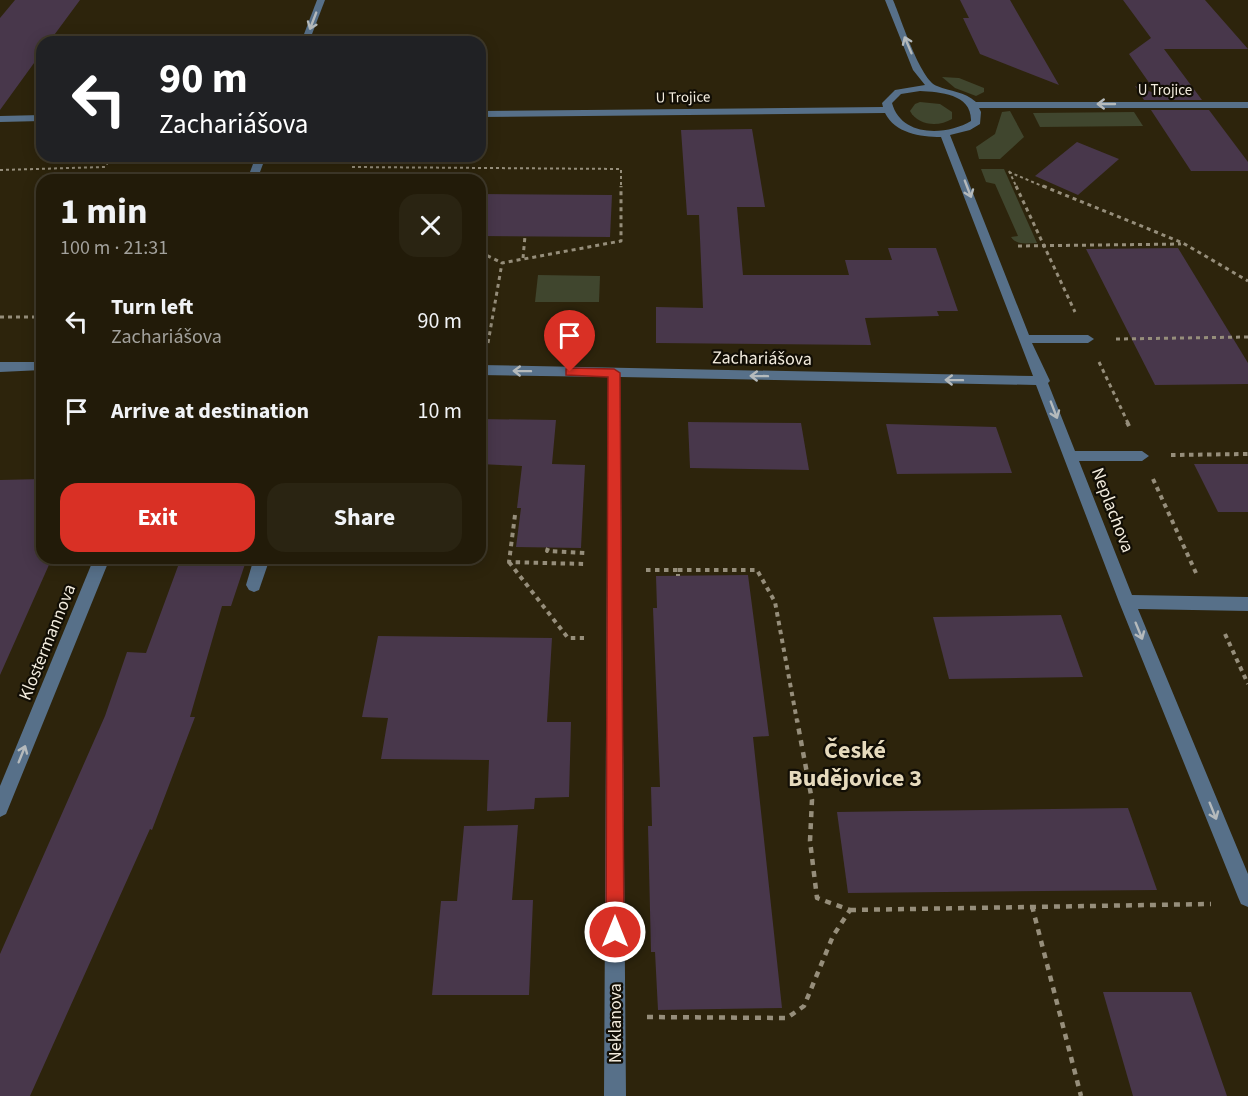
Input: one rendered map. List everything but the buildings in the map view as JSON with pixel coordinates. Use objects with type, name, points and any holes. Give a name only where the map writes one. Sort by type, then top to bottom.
[{"type":"street","points":[[306,36],[321,0]]},
{"type":"street","points":[[889,0],[918,70],[932,88]]},
{"type":"street","points":[[932,88],[958,94],[974,105],[978,115],[976,122],[959,133],[945,135],[914,131],[892,118],[887,110],[887,103],[898,92],[932,88]]},
{"type":"street","name":"U Trojice","points":[[974,105],[1248,105]]},
{"type":"street","name":"U Trojice","points":[[486,114],[887,110]]},
{"type":"street","points":[[0,119],[36,118]]},
{"type":"street","name":"Neplachova","points":[[945,135],[1043,381],[1127,602],[1248,897]]},
{"type":"street","points":[[1026,339],[1088,339]]},
{"type":"street","points":[[0,367],[36,366]]},
{"type":"street","name":"Zachariášova","points":[[486,370],[1043,381]]},
{"type":"street","name":"Neklanova","points":[[614,373],[615,1096]]},
{"type":"street","points":[[1071,456],[1142,456]]},
{"type":"street","name":"Klostermannova","points":[[0,808],[100,564]]},
{"type":"street","points":[[254,585],[260,564]]},
{"type":"street","points":[[1127,602],[1248,604]]},
{"type":"path","points":[[0,170],[105,167],[108,162]]},
{"type":"path","points":[[352,166],[621,169],[621,241],[502,263],[486,255]]},
{"type":"path","points":[[1009,171],[1184,243],[1248,281]]},
{"type":"path","points":[[523,258],[525,236]]},
{"type":"path","points":[[990,246],[1184,243]]},
{"type":"path","points":[[489,339],[502,263]]},
{"type":"path","points":[[0,317],[36,317]]},
{"type":"path","points":[[1088,339],[1248,338]]},
{"type":"path","points":[[1142,456],[1248,454]]},
{"type":"path","points":[[515,515],[508,562],[568,638],[615,637]]},
{"type":"path","points":[[508,562],[588,564],[589,553],[547,551],[548,548]]},
{"type":"path","points":[[615,572],[678,573],[758,570],[775,602],[812,800],[810,841],[817,898],[850,910],[1211,904]]},
{"type":"path","points":[[1032,906],[1081,1096]]},
{"type":"path","points":[[615,1017],[787,1018],[804,1006],[833,936],[850,910]]},
{"type":"green space","points":[[942,77],[959,78],[984,88],[984,92],[976,96],[955,88]]},
{"type":"green space","points":[[920,102],[940,104],[952,112],[952,119],[935,124],[918,120],[910,111],[915,104]]},
{"type":"green space","points":[[1010,111],[1024,137],[1000,159],[979,159],[976,147],[995,134],[1002,112]]},
{"type":"green space","points":[[1134,112],[1143,126],[1040,127],[1033,113]]},
{"type":"green space","points":[[981,169],[1004,169],[1037,243],[1019,243],[1013,240],[1011,237],[1018,236],[995,184],[986,182]]},
{"type":"green space","points":[[538,275],[600,276],[599,302],[535,302]]},
{"type":"district","name":"České Budějovice 3","points":[[855,764]]},
{"type":"route","points":[[570,372],[614,373],[615,932]]}]
